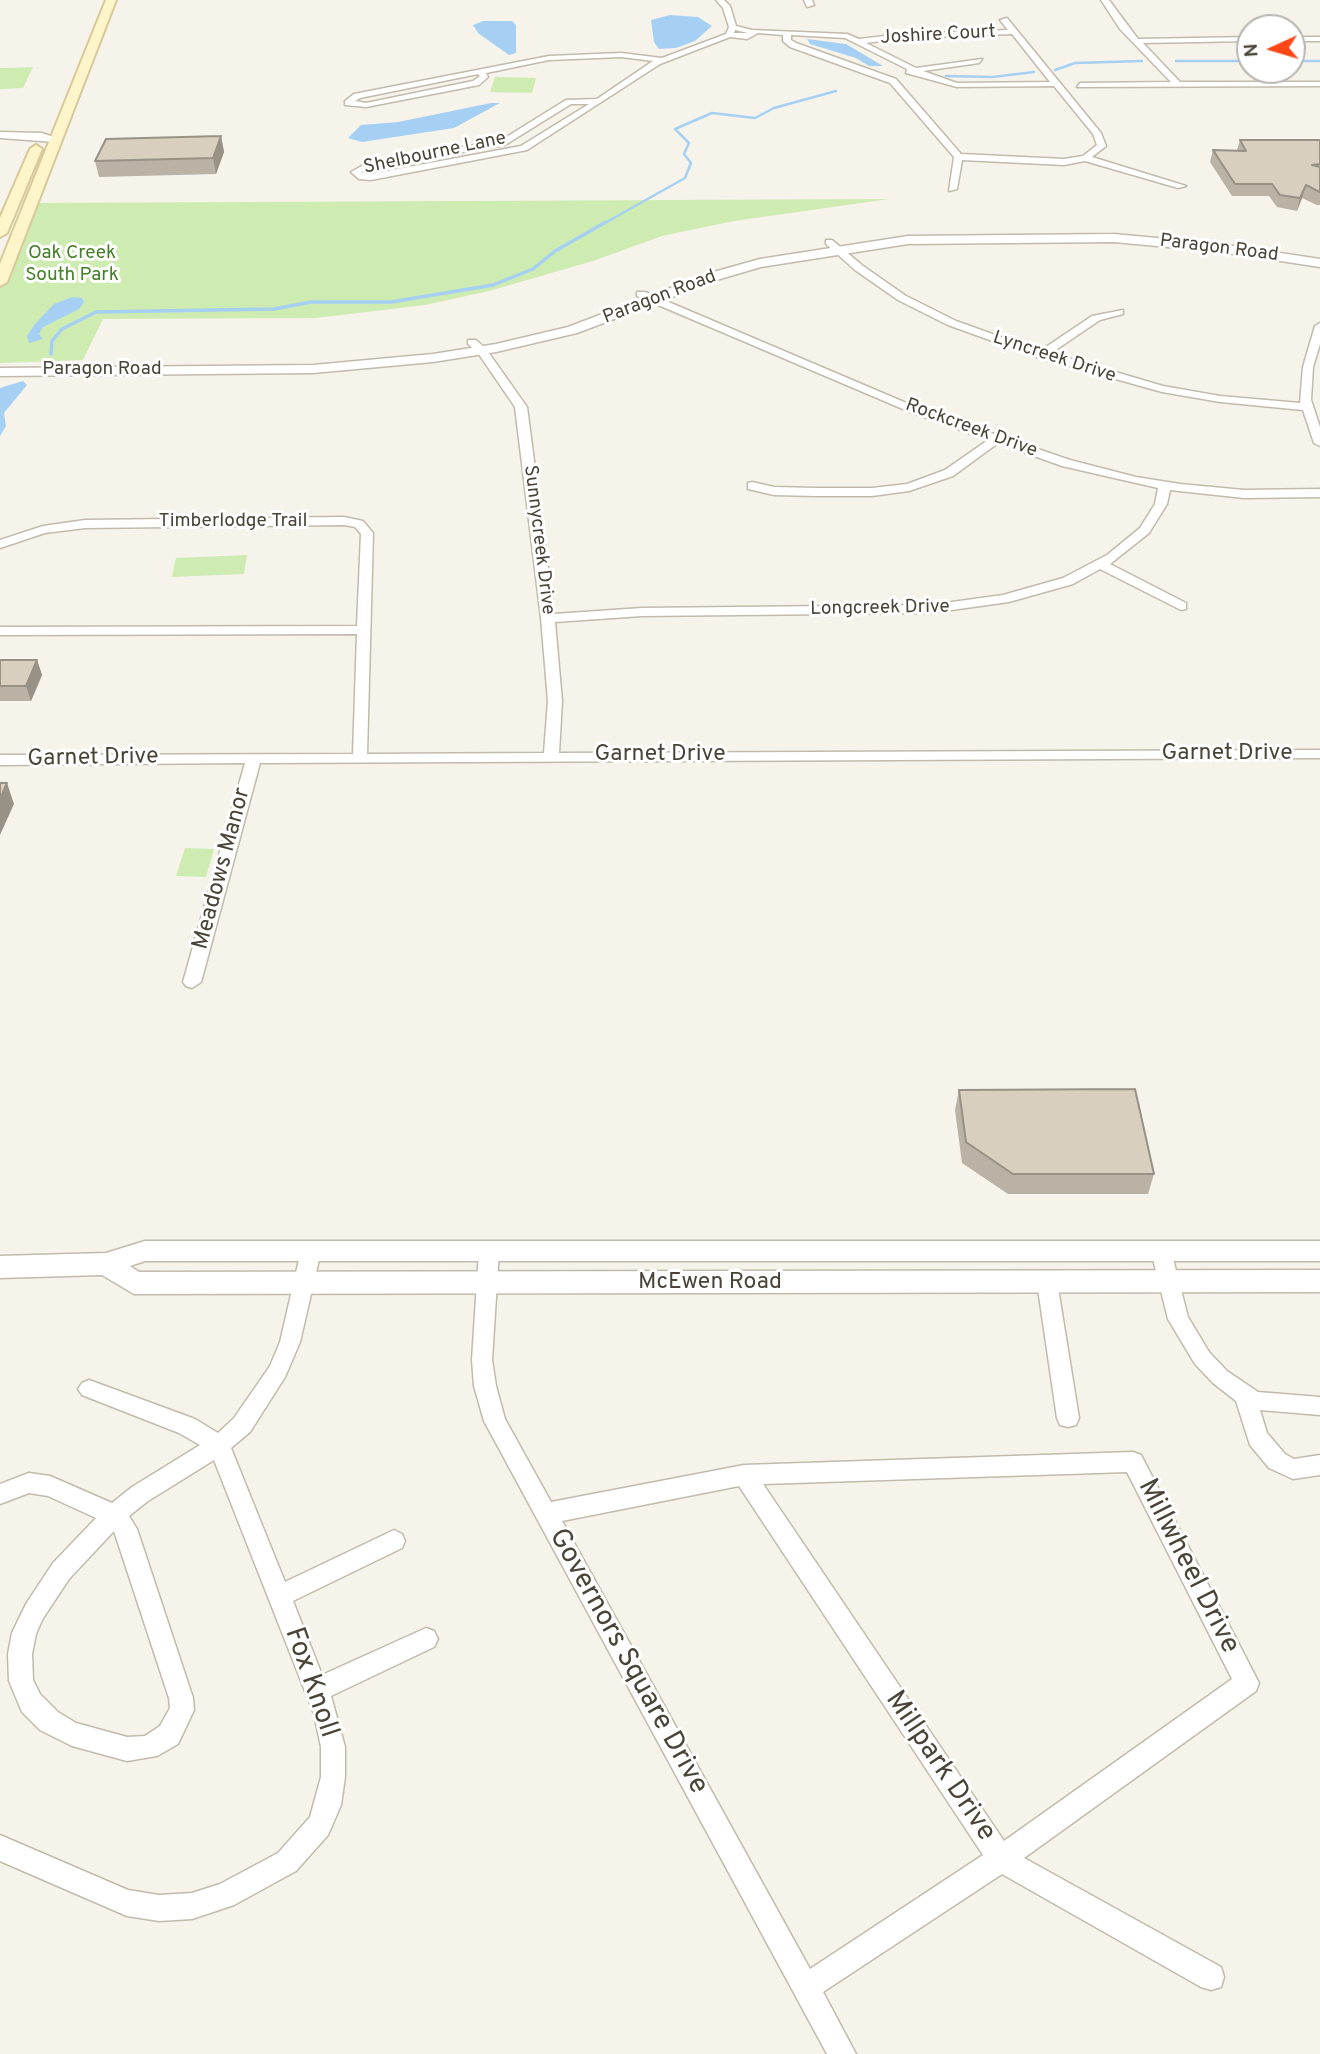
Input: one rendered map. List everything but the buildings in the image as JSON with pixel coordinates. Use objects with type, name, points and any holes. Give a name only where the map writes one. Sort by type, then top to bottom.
[{"type":"main road","points":[[88,22],[97,0]]},
{"type":"main road","points":[[0,233],[45,139],[77,84],[111,0]]},
{"type":"main road","points":[[62,84],[77,84]]},
{"type":"main road","points":[[0,282],[4,260],[45,139],[47,123]]},
{"type":"street","points":[[720,0],[727,8],[731,31],[839,34],[861,41],[914,71],[936,80],[967,86],[1056,84]]},
{"type":"street","points":[[1105,0],[1123,27],[1177,84]]},
{"type":"street","points":[[787,33],[787,41],[793,45],[893,81],[958,157],[1042,163],[1086,158],[1099,150],[1100,138],[1004,20]]},
{"type":"street","name":"Shelbourne Lane","points":[[598,101],[569,102],[502,144],[369,165],[355,172],[362,177],[371,177],[515,151],[531,144],[662,60],[731,31]]},
{"type":"street","name":"Joshire Court","points":[[861,41],[902,36],[1014,32]]},
{"type":"street","points":[[1137,41],[1236,39]]},
{"type":"street","points":[[481,72],[484,77],[476,83],[366,105],[348,103],[357,96],[481,72],[565,57],[628,55],[662,60]]},
{"type":"street","points":[[885,76],[979,61]]},
{"type":"street","points":[[1049,75],[1069,76],[1084,85],[1320,83]]},
{"type":"street","points":[[0,135],[45,139]]},
{"type":"street","points":[[0,141],[45,139]]},
{"type":"street","points":[[952,189],[958,157]]},
{"type":"street","points":[[1086,158],[1119,170],[1181,186]]},
{"type":"street","name":"Paragon Road","points":[[0,372],[313,369],[477,346],[572,330],[647,298],[738,268],[833,245],[955,231],[1099,231],[1167,235],[1320,256]]},
{"type":"street","name":"Paragon Road","points":[[833,245],[940,238],[1079,237],[1190,244],[1320,263]]},
{"type":"street","name":"Lyncreek Drive","points":[[833,245],[892,292],[937,316],[1041,355],[1162,389],[1306,407]]},
{"type":"street","name":"Rockcreek Drive","points":[[647,298],[914,410],[1099,472],[1165,486],[1244,494],[1320,493]]},
{"type":"street","points":[[1041,355],[1096,318],[1119,312]]},
{"type":"street","points":[[1320,326],[1306,379],[1306,407],[1320,443]]},
{"type":"street","name":"Paragon Road","points":[[0,363],[298,360],[477,346]]},
{"type":"street","name":"Sunnycreek Drive","points":[[477,346],[521,407],[548,618],[555,701],[551,755]]},
{"type":"street","points":[[752,486],[774,491],[816,492],[872,492],[909,487],[949,473],[997,439]]},
{"type":"street","name":"Longcreek Drive","points":[[548,618],[642,612],[930,610],[1004,599],[1068,581],[1101,565],[1145,530],[1161,504],[1165,486]]},
{"type":"street","name":"Timberlodge Trail","points":[[0,544],[43,530],[85,524],[351,522],[367,533],[360,756]]},
{"type":"street","points":[[1101,565],[1181,606]]},
{"type":"street","points":[[0,631],[363,630]]},
{"type":"street","name":"Garnet Drive","points":[[0,760],[551,755],[1320,754]]},
{"type":"street","name":"Meadows Manor","points":[[192,982],[254,757]]},
{"type":"street","name":"McEwen Road","points":[[0,1266],[106,1264],[145,1251],[1320,1251]]},
{"type":"street","points":[[0,1494],[15,1486],[40,1485],[114,1515],[126,1530],[181,1698],[182,1710],[169,1735],[157,1744],[127,1749],[72,1734],[49,1721],[31,1703],[21,1681],[20,1654],[24,1633],[34,1612],[61,1571],[114,1515],[140,1494],[219,1445],[242,1424],[278,1371],[290,1342],[311,1251]]},
{"type":"street","name":"Governors Square Drive","points":[[489,1251],[482,1360],[485,1386],[495,1421],[842,2054]]},
{"type":"street","points":[[1161,1251],[1178,1319],[1188,1339],[1220,1377],[1245,1396],[1275,1404],[1320,1406]]},
{"type":"street","name":"McEwen Road","points":[[106,1264],[134,1283],[1320,1281]]},
{"type":"street","points":[[1047,1282],[1068,1418]]},
{"type":"street","points":[[89,1389],[187,1426],[219,1445]]},
{"type":"street","points":[[1245,1396],[1258,1438],[1271,1456],[1293,1469],[1320,1465]]},
{"type":"street","name":"Fox Knoll","points":[[0,1848],[127,1903],[159,1908],[192,1906],[226,1896],[287,1862],[312,1836],[328,1805],[333,1777],[333,1747],[326,1714],[219,1445]]},
{"type":"street","name":"Millwheel Drive","points":[[545,1514],[744,1475],[1133,1462],[1247,1683],[1001,1859],[806,1988]]},
{"type":"street","name":"Millpark Drive","points":[[744,1475],[1001,1859],[1211,1977]]},
{"type":"street","points":[[279,1596],[394,1541]]},
{"type":"street","points":[[316,1690],[426,1639]]},
{"type":"green space","points":[[33,67],[23,88],[0,89],[0,68]]},
{"type":"green space","points":[[495,77],[536,78],[532,93],[490,92]]},
{"type":"green space","name":"Oak Creek South Park","points":[[889,199],[734,221],[662,236],[593,261],[489,291],[425,305],[316,318],[103,319],[83,360],[0,363],[0,282],[32,203]]},
{"type":"green space","points":[[247,555],[244,574],[172,577],[176,558]]},
{"type":"green space","points":[[185,848],[214,849],[206,877],[176,876]]},
{"type":"water","points":[[670,15],[698,17],[712,26],[695,41],[676,48],[659,49],[654,42],[651,20]]},
{"type":"water","points":[[483,21],[512,21],[516,25],[516,53],[509,55],[478,33],[473,25]]},
{"type":"water","points":[[807,39],[846,44],[883,66],[869,66],[856,58],[810,44]]},
{"type":"water","points":[[500,103],[454,128],[362,142],[348,138],[361,125],[398,122]]},
{"type":"water","points":[[72,297],[82,298],[84,302],[79,309],[43,327],[39,334],[43,339],[29,343],[27,336],[35,324],[54,304]]},
{"type":"water","points":[[23,381],[27,385],[4,413],[6,426],[0,436],[0,388]]},
{"type":"waterway","points":[[1055,70],[1075,63],[1142,61]]},
{"type":"waterway","points":[[1176,61],[1236,61]]},
{"type":"waterway","points":[[1306,61],[1320,61]]},
{"type":"waterway","points":[[946,76],[993,77],[1034,72]]},
{"type":"waterway","points":[[603,224],[685,178],[691,163],[684,154],[689,143],[675,129],[712,113],[755,118],[774,108],[836,91]]},
{"type":"waterway","points":[[51,354],[52,341],[62,329],[96,312],[274,309],[311,302],[391,302],[493,285],[533,269],[555,251],[606,222]]}]
